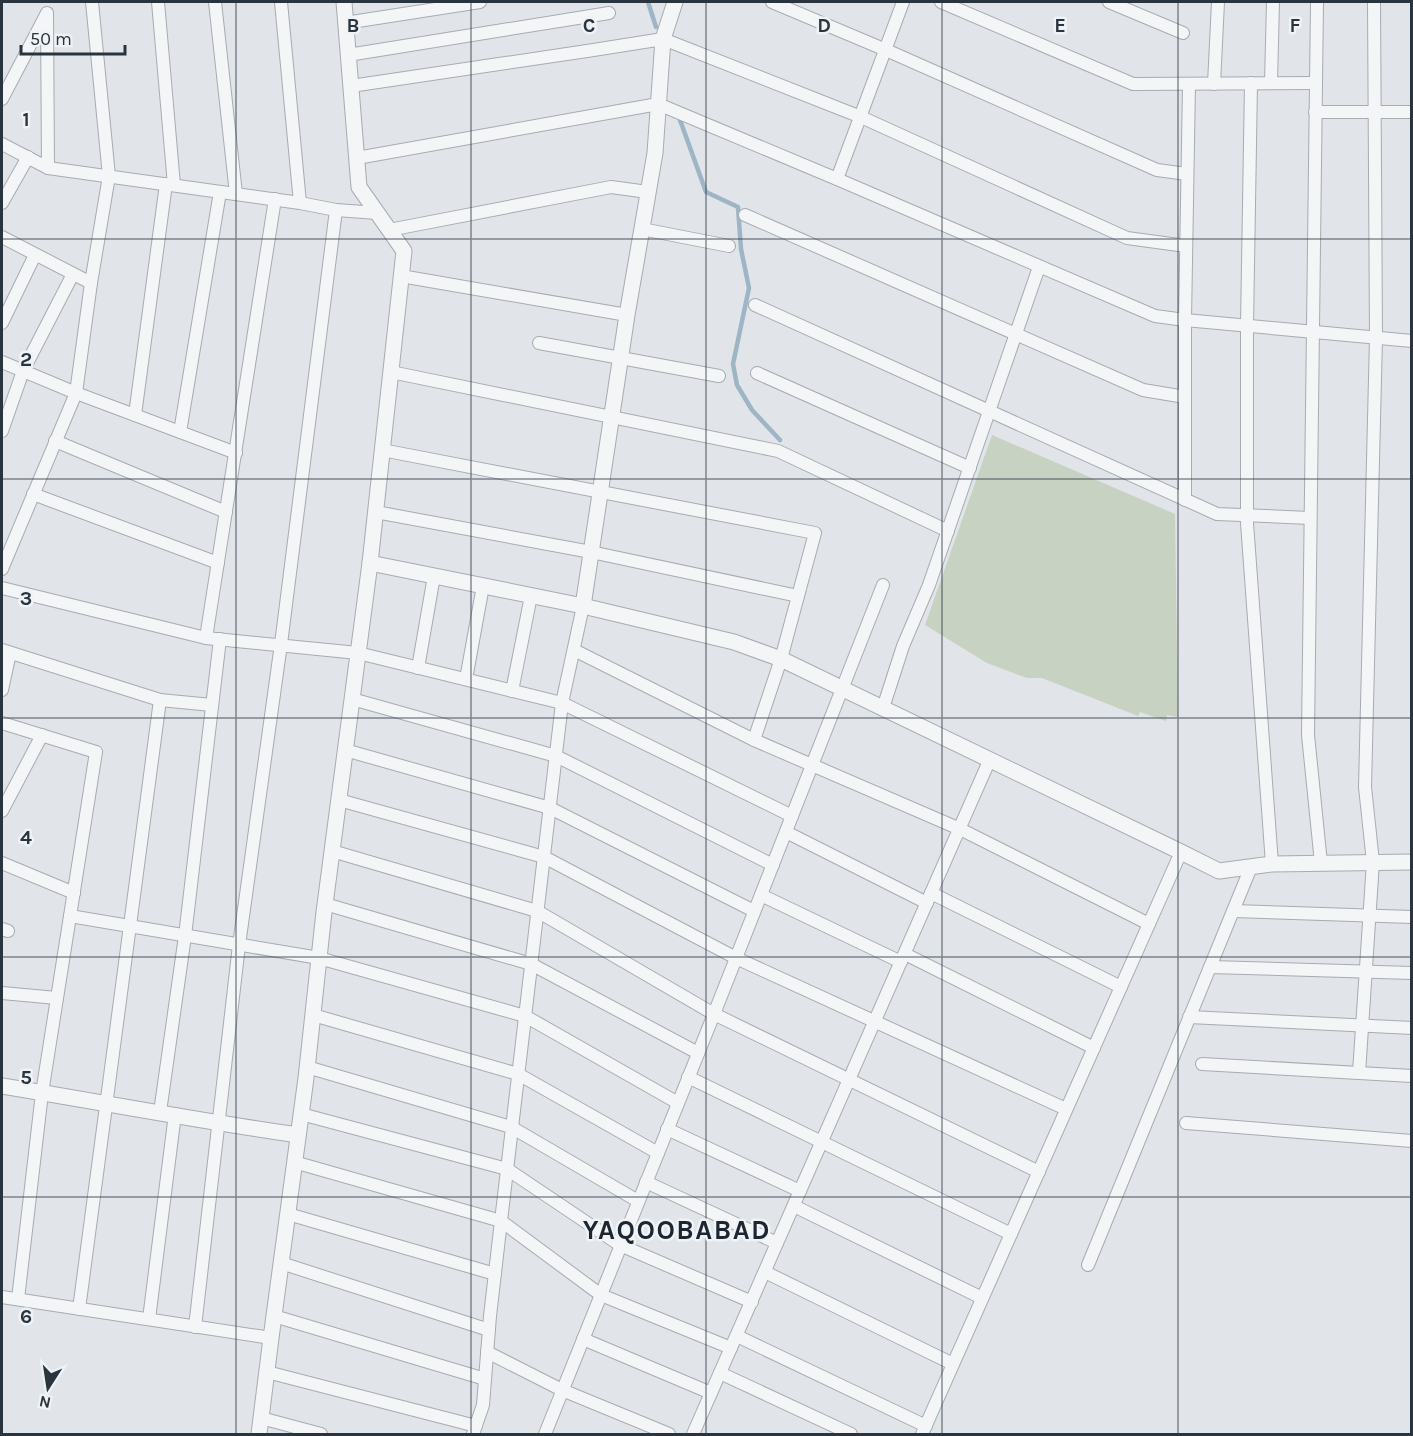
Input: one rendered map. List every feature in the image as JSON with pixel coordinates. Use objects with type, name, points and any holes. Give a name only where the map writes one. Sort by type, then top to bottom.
[{"type":"street","points":[[2,569],[76,393],[109,176],[93,2]]},
{"type":"street","points":[[135,415],[170,185],[158,2]]},
{"type":"street","points":[[215,2],[236,194]]},
{"type":"street","points":[[281,2],[300,203]]},
{"type":"street","points":[[259,1434],[370,563],[404,250],[359,187],[344,2]]},
{"type":"street","points":[[345,23],[480,2]]},
{"type":"street","points":[[267,1372],[474,1430],[483,1405],[511,1127],[562,703],[583,606],[627,315],[655,153],[663,39],[675,2]]},
{"type":"street","points":[[772,2],[1157,170],[1187,174]]},
{"type":"street","points":[[837,179],[903,2]]},
{"type":"street","points":[[942,2],[1133,84],[1316,83]]},
{"type":"street","points":[[1109,2],[1183,33]]},
{"type":"street","points":[[1214,84],[1218,2]]},
{"type":"street","points":[[1270,83],[1273,2]]},
{"type":"street","points":[[1317,2],[1308,735],[1322,863]]},
{"type":"street","points":[[1359,1073],[1373,862],[1365,787],[1376,338],[1374,2]]},
{"type":"street","points":[[2,99],[46,13],[48,168]]},
{"type":"street","points":[[348,55],[609,13]]},
{"type":"street","points":[[351,86],[663,39],[861,117],[1127,238],[1186,246]]},
{"type":"street","points":[[1251,83],[1247,515],[1272,864]]},
{"type":"street","points":[[1185,500],[1189,84]]},
{"type":"street","points":[[357,158],[658,104],[1155,316],[1412,341]]},
{"type":"street","points":[[1315,112],[1412,112]]},
{"type":"street","points":[[2,144],[48,168],[336,210],[377,213]]},
{"type":"street","points":[[2,203],[28,157]]},
{"type":"street","points":[[388,230],[611,187],[648,192]]},
{"type":"street","points":[[180,432],[220,192]]},
{"type":"street","points":[[207,638],[276,200]]},
{"type":"street","points":[[195,1328],[239,945],[281,644],[336,210]]},
{"type":"street","points":[[745,215],[1143,390],[1185,397]]},
{"type":"street","points":[[642,228],[729,246]]},
{"type":"street","points":[[2,237],[91,283]]},
{"type":"street","points":[[2,323],[35,255]]},
{"type":"street","points":[[882,708],[903,646],[929,585],[1039,267]]},
{"type":"street","points":[[2,431],[23,371],[72,274]]},
{"type":"street","points":[[401,276],[627,315]]},
{"type":"street","points":[[755,305],[1217,514],[1310,518]]},
{"type":"street","points":[[539,343],[719,376]]},
{"type":"street","points":[[2,362],[76,393],[236,453]]},
{"type":"street","points":[[391,372],[778,450],[948,531]]},
{"type":"street","points":[[757,373],[970,468]]},
{"type":"street","points":[[56,441],[226,512]]},
{"type":"street","points":[[382,450],[601,490],[815,533],[781,659],[754,740]]},
{"type":"street","points":[[33,494],[218,563]]},
{"type":"street","points":[[376,512],[591,552],[798,596]]},
{"type":"street","points":[[370,563],[583,606],[734,642],[781,659],[1219,871],[1272,864],[1412,862]]},
{"type":"street","points":[[418,668],[434,576]]},
{"type":"street","points":[[545,1434],[884,585]]},
{"type":"street","points":[[466,679],[483,586]]},
{"type":"street","points":[[2,588],[207,638],[358,653],[562,703],[792,816]]},
{"type":"street","points":[[512,691],[531,596]]},
{"type":"street","points":[[149,1319],[184,936],[220,639]]},
{"type":"street","points":[[574,650],[754,740],[960,829],[1149,924]]},
{"type":"street","points":[[2,690],[6,651],[160,700],[212,705]]},
{"type":"street","points":[[352,699],[556,756],[773,865]]},
{"type":"street","points":[[79,1309],[160,700]]},
{"type":"street","points":[[2,723],[96,752],[42,1093],[18,1299]]},
{"type":"street","points":[[2,811],[42,735]]},
{"type":"street","points":[[345,750],[549,808],[754,911]]},
{"type":"street","points":[[697,1433],[711,1393],[990,759]]},
{"type":"street","points":[[339,800],[544,857],[736,958],[1066,1109]]},
{"type":"street","points":[[786,832],[1121,987]]},
{"type":"street","points":[[332,851],[537,911],[714,1014],[1039,1172]]},
{"type":"street","points":[[736,1336],[924,1430],[1181,852]]},
{"type":"street","points":[[2,863],[74,893]]},
{"type":"street","points":[[1088,1265],[1251,867]]},
{"type":"street","points":[[761,895],[903,958],[1094,1048]]},
{"type":"street","points":[[325,904],[531,964],[698,1053]]},
{"type":"street","points":[[1233,911],[1412,917]]},
{"type":"street","points":[[70,916],[319,958],[525,1016],[678,1103]]},
{"type":"street","points":[[1210,967],[1412,973]]},
{"type":"street","points":[[2,993],[57,998]]},
{"type":"street","points":[[313,1015],[518,1074],[658,1153]]},
{"type":"street","points":[[1190,1017],[1412,1028]]},
{"type":"street","points":[[1202,1064],[1412,1076]]},
{"type":"street","points":[[307,1067],[511,1127],[638,1201]]},
{"type":"street","points":[[688,1077],[1011,1234]]},
{"type":"street","points":[[2,1086],[167,1113],[218,1124],[298,1135]]},
{"type":"street","points":[[301,1114],[507,1169],[621,1245],[752,1302]]},
{"type":"street","points":[[1186,1123],[1412,1141]]},
{"type":"street","points":[[668,1128],[800,1191]]},
{"type":"street","points":[[294,1162],[501,1221],[601,1295],[731,1348]]},
{"type":"street","points":[[646,1182],[777,1243]]},
{"type":"street","points":[[794,1206],[982,1298]]},
{"type":"street","points":[[288,1214],[495,1274]]},
{"type":"street","points":[[281,1263],[489,1330]]},
{"type":"street","points":[[765,1272],[953,1364]]},
{"type":"street","points":[[2,1297],[270,1338]]},
{"type":"street","points":[[274,1316],[485,1379]]},
{"type":"street","points":[[583,1339],[711,1393]]},
{"type":"street","points":[[487,1352],[562,1390],[669,1434]]},
{"type":"street","points":[[720,1373],[851,1434]]},
{"type":"street","points":[[261,1418],[321,1434]]},
{"type":"green space","points":[[992,435],[1175,514],[1178,717],[1167,715],[1166,721],[1140,712],[1138,716],[1042,678],[1027,678],[987,663],[925,625]]},
{"type":"waterway","points":[[648,2],[656,27]]},
{"type":"waterway","points":[[680,120],[706,192],[738,207],[741,249],[749,288],[733,364],[737,385],[752,410],[780,440]]},
{"type":"district","name":"YAQOOBABAD","points":[[677,1230]]}]
